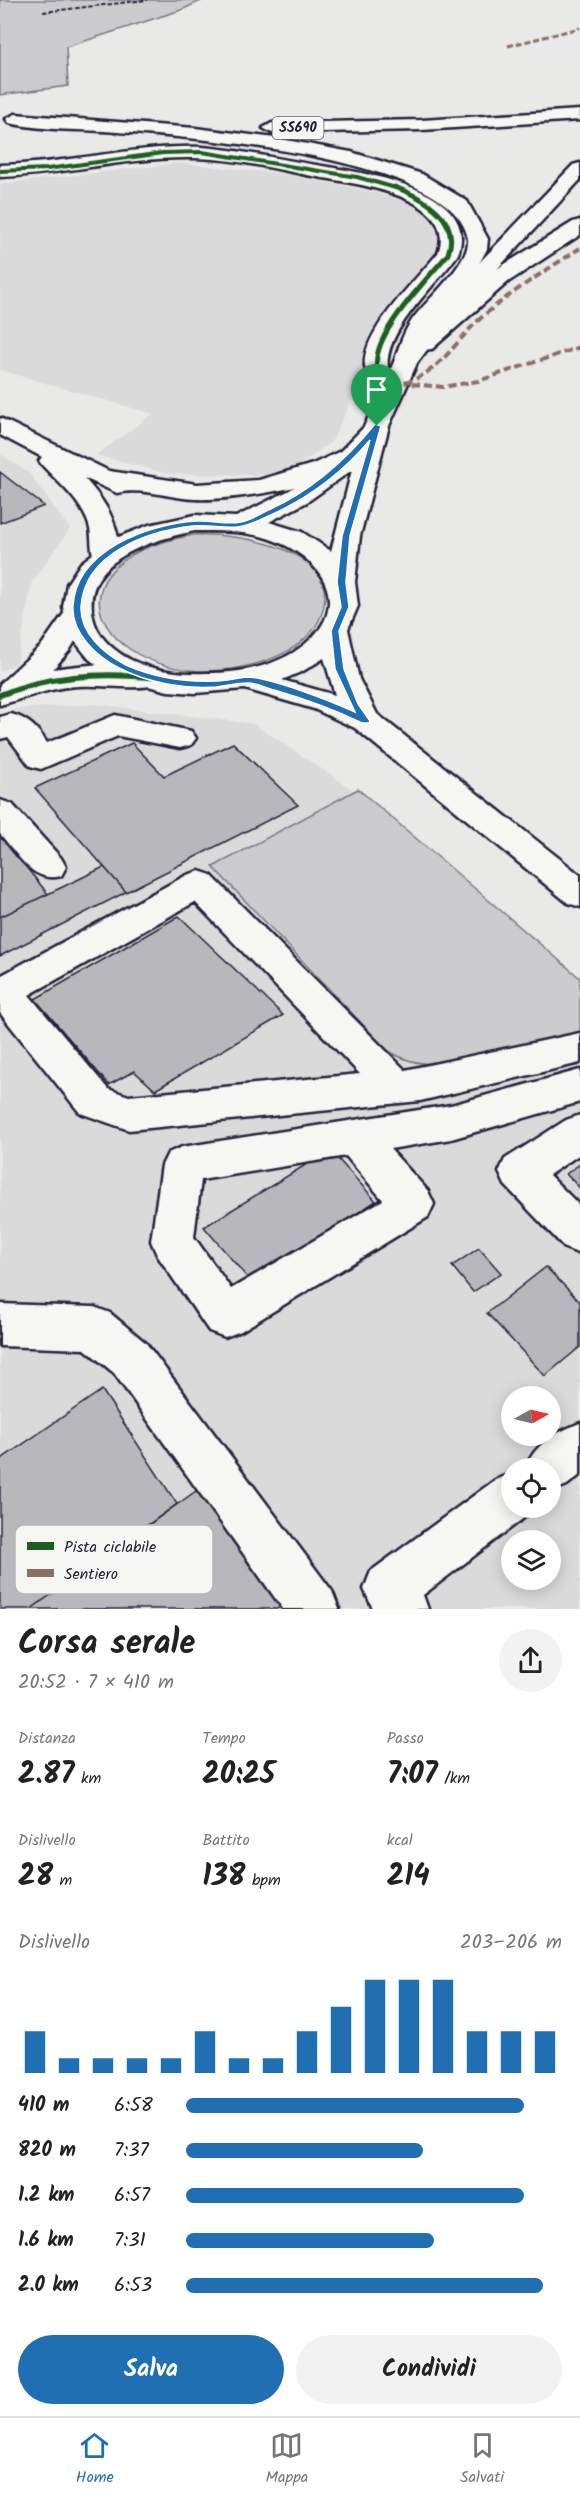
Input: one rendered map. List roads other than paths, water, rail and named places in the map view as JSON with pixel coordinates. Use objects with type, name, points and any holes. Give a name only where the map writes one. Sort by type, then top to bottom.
[{"type":"main road","name":"SS690","points":[[8,119],[247,123],[433,115],[580,105]]},
{"type":"main road","name":"SS690","points":[[8,119],[174,127],[290,128],[422,125],[580,115]]},
{"type":"main road","points":[[8,119],[206,135],[294,147],[390,168],[444,191],[460,202],[470,215],[476,229],[478,244],[467,267],[422,321],[410,345],[406,362]]},
{"type":"main road","points":[[0,173],[164,154],[201,153],[369,180],[411,194],[443,218],[451,229],[453,241],[448,254],[381,343],[376,368],[393,386]]},
{"type":"main road","points":[[5,692],[43,681],[92,674],[150,677],[193,683],[249,680],[285,669],[315,652],[335,631],[345,607],[342,582],[346,536],[377,426],[393,386],[406,362],[433,326],[580,169]]},
{"type":"main road","points":[[406,362],[486,288],[580,226]]},
{"type":"main road","points":[[0,425],[97,476],[236,524],[272,512],[311,489],[354,454],[377,426]]},
{"type":"main road","points":[[36,445],[95,508],[105,524],[108,538],[106,555]]},
{"type":"main road","points":[[97,476],[175,491],[239,492],[303,478],[354,454]]},
{"type":"main road","points":[[150,677],[122,666],[100,651],[84,634],[77,615],[78,593],[88,573],[106,555],[131,540],[162,529],[195,523],[236,524],[276,531],[305,544],[328,561],[342,582]]},
{"type":"main road","points":[[5,692],[50,658],[63,641],[77,615]]},
{"type":"main road","points":[[335,631],[339,669],[354,704],[366,721]]},
{"type":"main road","points":[[249,680],[325,702],[366,721],[580,894]]},
{"type":"main road","points":[[0,729],[11,724],[25,734],[40,758],[115,725],[180,738]]},
{"type":"main road","points":[[0,812],[49,867]]},
{"type":"main road","points":[[398,1087],[200,884],[4,991],[94,1101],[129,1113],[420,1085],[580,1048]]},
{"type":"main road","points":[[356,1138],[413,1204],[225,1316],[172,1241],[182,1165],[451,1122],[580,1086]]},
{"type":"main road","points":[[580,1132],[520,1172],[580,1235]]},
{"type":"main road","points":[[0,1325],[94,1328],[130,1358],[314,1609]]},
{"type":"main road","points":[[561,1460],[580,1446]]},
{"type":"main road","points":[[403,1609],[389,1589],[501,1505]]},
{"type":"railway","points":[[43,12],[147,0]]}]
